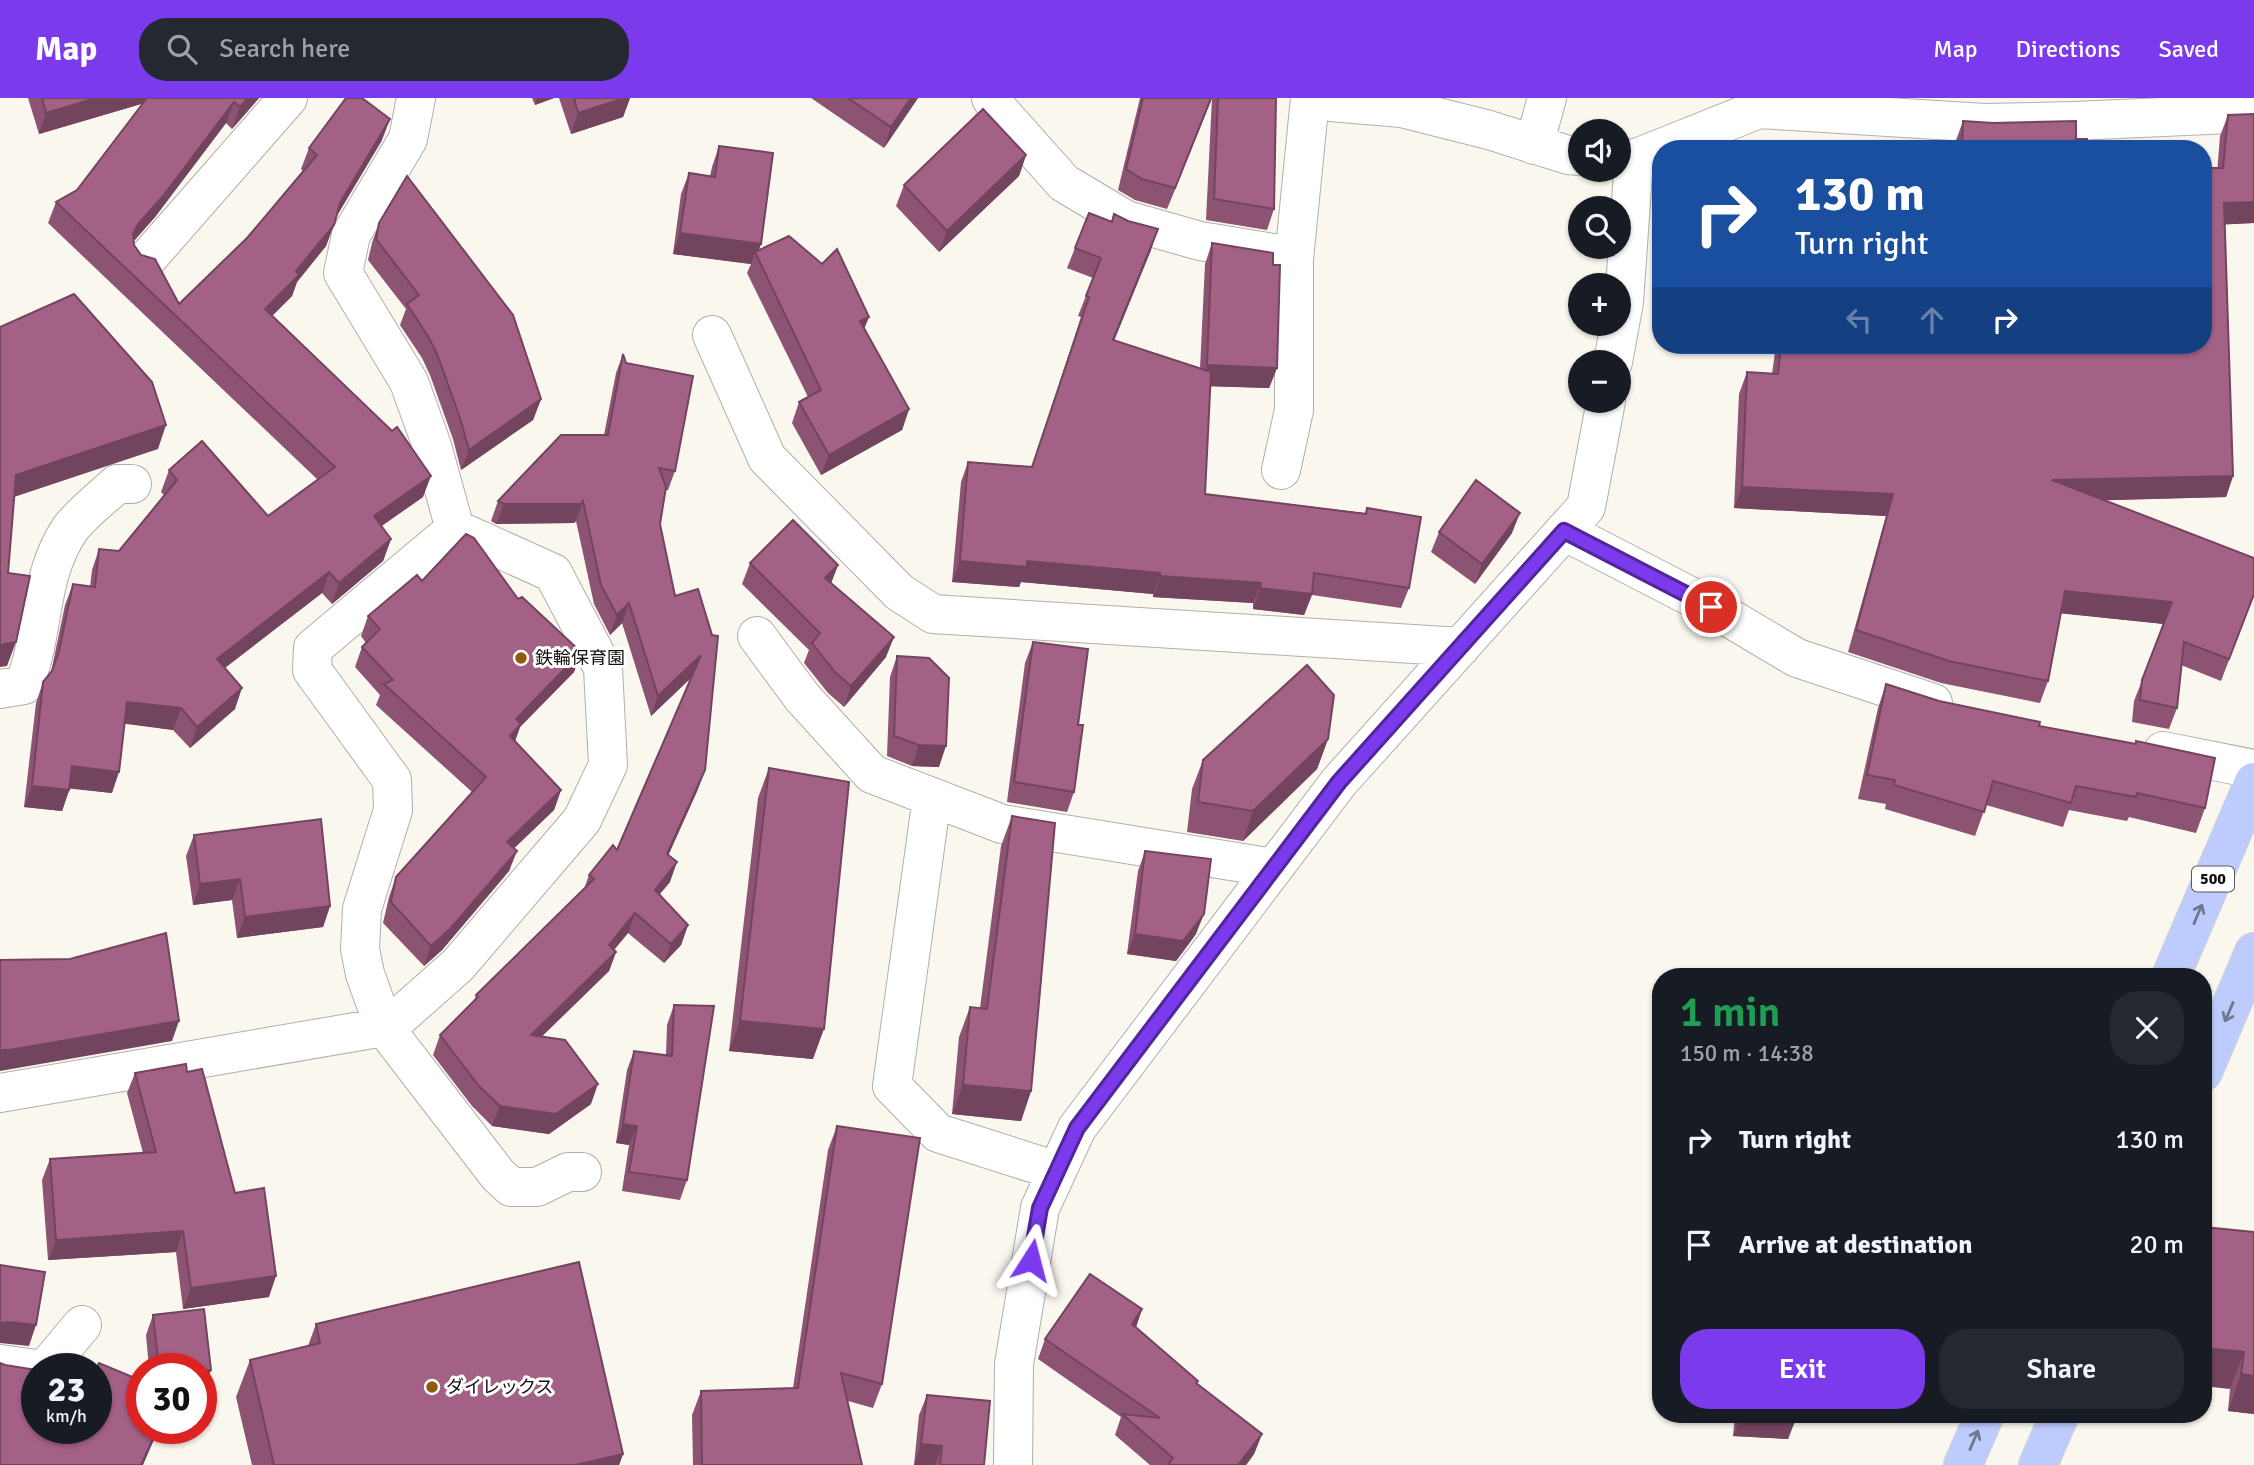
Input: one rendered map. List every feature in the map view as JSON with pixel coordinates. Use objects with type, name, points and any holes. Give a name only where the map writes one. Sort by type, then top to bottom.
[{"type":"highway","name":"500","points":[[2174,968],[2254,782]]},
{"type":"highway","points":[[2212,1051],[2254,952]]},
{"type":"highway","points":[[1963,1465],[1981,1423]]},
{"type":"highway","points":[[2038,1465],[2056,1423]]},
{"type":"street","points":[[147,260],[288,98]]},
{"type":"street","points":[[416,98],[408,139],[351,235],[343,273],[409,382],[432,446],[455,529]]},
{"type":"street","points":[[991,98],[1064,183],[1126,220],[1200,241],[1294,259]]},
{"type":"street","points":[[1281,470],[1294,410],[1294,259],[1310,98]]},
{"type":"street","points":[[1320,98],[1331,102],[1402,108],[1568,155]]},
{"type":"street","points":[[1534,145],[1547,98]]},
{"type":"street","points":[[1677,140],[1759,109],[1985,123],[2074,121],[2197,107],[2254,113]]},
{"type":"street","points":[[1631,157],[1652,149]]},
{"type":"street","points":[[1615,350],[1624,302],[1626,182]]},
{"type":"street","points":[[712,335],[767,458],[900,592],[933,614],[1461,646]]},
{"type":"street","points":[[1013,1465],[1014,1364],[1040,1208],[1077,1128],[1339,782],[1586,507],[1604,413]]},
{"type":"street","points":[[0,689],[24,685],[33,663],[50,567],[71,528],[117,484],[132,484]]},
{"type":"street","points":[[455,529],[313,648],[312,670],[393,779],[393,810],[362,909],[360,949],[365,974],[384,1027],[498,1175],[511,1187],[537,1187],[568,1172],[582,1172]]},
{"type":"street","points":[[0,1093],[384,1027],[397,1019],[458,965],[582,820],[608,765],[603,668],[553,573],[455,529]]},
{"type":"street","points":[[1564,531],[1711,607],[1797,658],[1935,704],[1961,709]]},
{"type":"street","points":[[757,636],[802,698],[872,774],[1002,824],[1273,868]]},
{"type":"street","points":[[2132,745],[2254,769]]},
{"type":"street","points":[[932,797],[891,1086],[938,1133],[1057,1171]]},
{"type":"street","points":[[59,1353],[82,1325]]},
{"type":"street","points":[[0,1364],[21,1367]]},
{"type":"building","points":[[42,98],[96,98],[46,113]]},
{"type":"building","points":[[147,98],[248,98],[240,107],[234,102],[163,196],[138,224],[133,234],[134,245],[141,255],[155,259],[179,304],[247,238],[317,155],[309,148],[346,98],[362,98],[390,119],[340,203],[334,225],[296,271],[299,275],[265,309],[392,431],[397,427],[431,476],[374,516],[391,539],[339,583],[329,572],[217,659],[242,688],[197,727],[181,708],[127,702],[119,772],[72,766],[69,790],[32,786],[43,682],[52,671],[59,651],[73,584],[95,587],[99,549],[119,551],[177,480],[169,470],[202,441],[268,516],[335,467],[56,202],[77,190]]},
{"type":"building","points":[[574,98],[625,98],[578,113]]},
{"type":"building","points":[[848,98],[911,98],[891,127]]},
{"type":"building","points":[[1143,98],[1211,98],[1175,188],[1142,179],[1126,169]]},
{"type":"building","points":[[1218,98],[1276,98],[1274,209],[1214,199]]},
{"type":"building","points":[[983,109],[1026,155],[947,231],[904,185]]},
{"type":"building","points":[[2254,114],[2254,202],[2224,203],[2233,476],[2052,480],[2254,558],[2254,594],[2229,659],[2184,642],[2177,708],[2140,700],[2142,680],[2172,602],[2065,591],[2048,681],[1949,661],[1856,630],[1893,494],[1742,487],[1747,372],[1778,374],[1780,354],[2212,354],[2212,168],[2223,168],[2228,115]]},
{"type":"building","points":[[1963,121],[2076,121],[2076,139],[2087,139],[2087,140],[1962,140]]},
{"type":"building","points":[[719,146],[773,153],[761,244],[680,233],[689,173],[715,177]]},
{"type":"building","points":[[407,176],[513,315],[541,399],[469,450],[437,354],[407,304],[419,295],[376,239],[379,223]]},
{"type":"building","points":[[1089,213],[1112,222],[1114,214],[1128,221],[1158,229],[1113,340],[1211,372],[1205,494],[1366,514],[1367,508],[1421,517],[1409,588],[1314,573],[1312,594],[1260,588],[1261,583],[1160,576],[1160,573],[1027,561],[1027,567],[960,561],[968,462],[1032,467],[1089,297],[1086,296],[1101,258],[1075,248]]},
{"type":"building","points":[[789,236],[822,264],[837,249],[869,317],[860,321],[909,409],[829,455],[799,402],[821,390],[755,252]]},
{"type":"building","points":[[1212,243],[1273,253],[1273,265],[1280,265],[1277,368],[1207,365]]},
{"type":"building","points":[[74,294],[152,382],[166,425],[16,475],[8,573],[30,576],[16,642],[0,646],[0,327]]},
{"type":"building","points":[[623,354],[626,363],[693,376],[675,471],[659,468],[666,487],[660,524],[675,596],[698,589],[712,635],[718,636],[705,770],[667,854],[677,862],[655,890],[688,925],[671,944],[635,913],[609,945],[616,952],[531,1035],[565,1040],[598,1084],[556,1114],[500,1106],[479,1086],[440,1035],[478,997],[476,995],[594,879],[589,875],[613,845],[617,850],[701,655],[658,696],[629,603],[617,615],[601,585],[583,501],[581,504],[504,504],[498,501],[561,435],[608,435]]},
{"type":"building","points":[[1476,480],[1520,513],[1482,564],[1439,532]]},
{"type":"building","points":[[793,520],[838,565],[825,578],[894,637],[851,686],[835,672],[812,643],[820,633],[750,563]]},
{"type":"building","points":[[466,534],[474,538],[518,599],[522,597],[581,652],[516,719],[521,724],[510,736],[561,790],[507,842],[517,851],[450,929],[431,946],[391,902],[396,877],[486,777],[384,684],[393,680],[362,647],[380,629],[368,616],[417,575],[422,581]]},
{"type":"building","points":[[1033,642],[1088,649],[1078,725],[1083,725],[1074,792],[1014,782]]},
{"type":"building","points":[[897,656],[929,658],[949,678],[946,746],[919,745],[894,736]]},
{"type":"building","points":[[1307,665],[1334,695],[1328,739],[1253,811],[1198,802],[1203,760]]},
{"type":"building","points":[[1886,684],[1939,701],[2040,722],[2039,726],[2136,744],[2136,741],[2215,758],[2205,808],[2137,793],[2136,797],[2076,786],[2071,803],[1993,781],[1984,812],[1894,785],[1895,780],[1867,775]]},
{"type":"building","points":[[769,768],[849,782],[824,1029],[740,1021]]},
{"type":"building","points":[[1012,816],[1055,823],[1031,1091],[963,1085],[970,1007],[987,1009]]},
{"type":"building","points":[[321,819],[330,906],[245,917],[240,879],[200,884],[194,835]]},
{"type":"building","points":[[1145,851],[1211,859],[1204,914],[1183,941],[1135,934]]},
{"type":"building","points":[[166,933],[179,1021],[0,1050],[0,960],[70,959]]},
{"type":"building","points":[[674,1005],[714,1006],[687,1180],[629,1172],[637,1126],[623,1124],[634,1051],[672,1056]]},
{"type":"building","points":[[186,1064],[187,1072],[202,1069],[235,1193],[264,1188],[276,1276],[191,1288],[183,1231],[56,1240],[50,1159],[156,1152],[135,1073]]},
{"type":"building","points":[[837,1126],[920,1138],[882,1384],[841,1373],[862,1465],[702,1465],[701,1391],[798,1388]]},
{"type":"building","points":[[2212,1228],[2254,1232],[2254,1376],[2241,1374],[2244,1352],[2212,1349]]},
{"type":"building","name":"ダイレックス","points":[[579,1262],[623,1454],[576,1465],[274,1465],[250,1360],[320,1343],[316,1324]]},
{"type":"building","points":[[0,1265],[45,1272],[36,1325],[0,1323]]},
{"type":"building","points":[[1090,1274],[1142,1309],[1132,1324],[1198,1381],[1196,1383],[1262,1434],[1238,1465],[1168,1465],[1173,1458],[1122,1414],[1160,1418],[1045,1339]]},
{"type":"building","points":[[204,1309],[209,1353],[157,1353],[153,1315]]},
{"type":"building","points":[[0,1363],[21,1368],[21,1444],[112,1444],[112,1368],[126,1374],[126,1444],[151,1444],[141,1465],[0,1465]]},
{"type":"building","points":[[927,1395],[990,1401],[984,1465],[940,1465],[942,1446],[921,1444]]},
{"type":"place","name":"鉄輪保育園","points":[[521,658]]},
{"type":"place","name":"ダイレックス","points":[[432,1387]]},
{"type":"route","points":[[1031,1260],[1040,1208],[1077,1128],[1339,782],[1564,531],[1711,607]]}]
